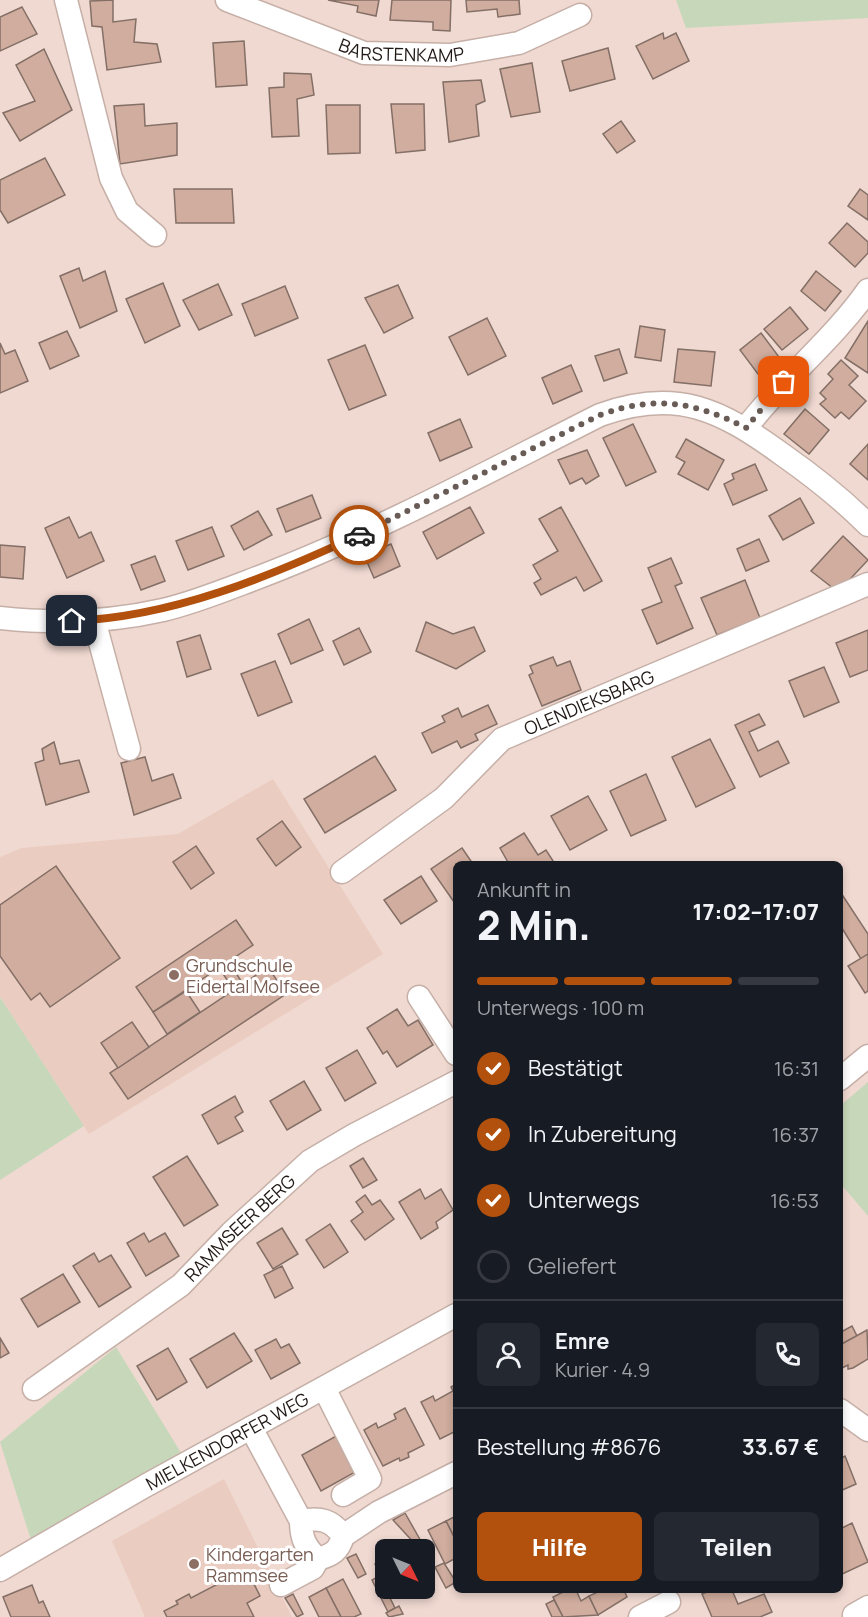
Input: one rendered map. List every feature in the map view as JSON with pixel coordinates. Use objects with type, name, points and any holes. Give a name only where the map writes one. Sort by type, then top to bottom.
[{"type":"street","points":[[66,0],[111,178],[127,211],[155,235]]},
{"type":"street","name":"BARSTENKAMP","points":[[227,0],[364,53],[450,55],[519,43],[580,15]]},
{"type":"street","points":[[746,428],[769,398],[832,334],[868,290]]},
{"type":"street","points":[[0,618],[42,623],[94,620],[164,609],[317,555],[600,415],[621,407],[655,402],[691,406],[715,412],[746,428],[806,471],[868,525]]},
{"type":"street","name":"OLENDIEKSBARG","points":[[342,872],[444,798],[502,739],[868,584]]},
{"type":"street","points":[[94,620],[129,749]]},
{"type":"street","points":[[419,997],[453,1049]]},
{"type":"street","points":[[843,1077],[868,1056]]},
{"type":"street","name":"RAMMSEER BERG","points":[[34,1389],[181,1285],[231,1233],[310,1161],[354,1135],[453,1084]]},
{"type":"street","name":"MIELKENDORFER WEG","points":[[0,1570],[251,1428],[453,1318]]},
{"type":"street","points":[[324,1388],[370,1479],[343,1495]]},
{"type":"street","points":[[843,1412],[868,1430]]},
{"type":"street","points":[[251,1428],[301,1521],[301,1536],[307,1549],[318,1559]]},
{"type":"street","points":[[281,1585],[313,1568],[318,1559],[331,1555],[340,1547],[343,1536],[379,1512],[453,1475]]},
{"type":"street","points":[[301,1521],[314,1518],[327,1521],[343,1536]]},
{"type":"street","points":[[640,1617],[669,1603]]},
{"type":"shaded area","name":"Grundschule Eidertal Molfsee","points":[[273,779],[383,954],[89,1134],[0,997],[0,857],[22,848],[178,834]]},
{"type":"shaded area","name":"Kindergarten Rammsee","points":[[224,1479],[292,1617],[145,1617],[112,1541]]},
{"type":"green space","points":[[676,0],[868,0],[868,18],[686,28]]},
{"type":"green space","points":[[0,997],[84,1126],[0,1180]]},
{"type":"green space","points":[[868,1082],[868,1216],[843,1187],[843,1103]]},
{"type":"green space","points":[[116,1347],[183,1456],[31,1540],[0,1442]]},
{"type":"building","points":[[113,0],[113,22],[136,19],[134,42],[157,44],[161,62],[107,70],[102,27],[92,26],[90,1]]},
{"type":"building","points":[[328,0],[379,0],[376,16],[357,12],[358,6]]},
{"type":"building","points":[[392,0],[451,0],[450,31],[433,30],[433,22],[390,20]]},
{"type":"building","points":[[466,0],[519,0],[520,14],[498,17],[497,9],[467,12]]},
{"type":"building","points":[[22,7],[37,34],[0,51],[0,17]]},
{"type":"building","points":[[663,33],[664,39],[676,33],[689,61],[653,79],[636,46]]},
{"type":"building","points":[[244,41],[247,85],[216,87],[213,43]]},
{"type":"building","points":[[608,48],[615,79],[570,91],[562,61]]},
{"type":"building","points":[[44,49],[72,110],[20,141],[3,113],[35,101],[16,65]]},
{"type":"building","points":[[532,63],[540,112],[511,117],[500,69]]},
{"type":"building","points":[[284,73],[311,74],[314,95],[297,99],[299,136],[272,137],[269,88],[284,87]]},
{"type":"building","points":[[481,80],[485,101],[476,105],[479,136],[449,142],[443,82]]},
{"type":"building","points":[[144,104],[145,126],[177,123],[177,155],[120,164],[114,106]]},
{"type":"building","points":[[391,104],[424,104],[425,150],[396,153]]},
{"type":"building","points":[[326,105],[360,105],[360,153],[328,154]]},
{"type":"building","points":[[621,121],[635,141],[617,153],[603,134]]},
{"type":"building","points":[[45,158],[65,195],[8,223],[0,210],[0,180]]},
{"type":"building","points":[[174,189],[232,189],[234,223],[176,223]]},
{"type":"building","points":[[860,189],[868,195],[868,220],[848,206]]},
{"type":"building","points":[[847,223],[868,242],[868,253],[855,267],[829,243]]},
{"type":"building","points":[[79,268],[83,281],[105,271],[117,311],[80,328],[60,276]]},
{"type":"building","points":[[816,271],[841,291],[825,311],[801,291]]},
{"type":"building","points":[[163,283],[180,326],[145,343],[126,299]]},
{"type":"building","points":[[218,284],[232,315],[199,330],[183,300]]},
{"type":"building","points":[[398,285],[413,318],[384,333],[365,298]]},
{"type":"building","points":[[285,286],[298,318],[255,336],[242,304]]},
{"type":"building","points":[[790,307],[808,329],[782,350],[764,329]]},
{"type":"building","points":[[487,318],[506,356],[468,375],[449,337]]},
{"type":"building","points":[[868,321],[868,373],[845,358]]},
{"type":"building","points":[[640,326],[665,330],[661,361],[635,357]]},
{"type":"building","points":[[67,331],[79,356],[50,369],[39,343]]},
{"type":"building","points":[[761,333],[779,357],[758,374],[740,350]]},
{"type":"building","points":[[0,343],[5,354],[15,350],[28,381],[0,393]]},
{"type":"building","points":[[365,345],[386,395],[349,410],[328,360]]},
{"type":"building","points":[[619,349],[627,373],[604,381],[595,356]]},
{"type":"building","points":[[678,349],[715,352],[711,386],[674,382]]},
{"type":"building","points":[[841,360],[858,376],[849,385],[866,401],[849,419],[841,412],[835,418],[820,404],[826,399],[820,393],[833,379],[828,374]]},
{"type":"building","points":[[571,365],[582,391],[553,404],[542,378]]},
{"type":"building","points":[[805,409],[829,430],[809,454],[784,434]]},
{"type":"building","points":[[460,419],[472,447],[440,461],[428,433]]},
{"type":"building","points":[[633,424],[656,472],[626,486],[603,438]]},
{"type":"building","points":[[686,439],[724,460],[708,490],[678,474],[685,462],[676,457]]},
{"type":"building","points":[[868,444],[868,480],[850,464]]},
{"type":"building","points":[[587,450],[599,476],[586,484],[582,478],[570,484],[558,460]]},
{"type":"building","points":[[755,464],[767,490],[733,505],[724,484],[734,479],[732,474]]},
{"type":"building","points":[[312,495],[321,518],[286,532],[277,509]]},
{"type":"building","points":[[800,498],[814,523],[783,540],[769,516]]},
{"type":"building","points":[[470,507],[484,533],[437,559],[423,532]]},
{"type":"building","points":[[561,507],[602,581],[584,591],[576,577],[541,595],[534,583],[541,579],[533,565],[558,551],[539,519]]},
{"type":"building","points":[[258,511],[272,535],[244,550],[231,526]]},
{"type":"building","points":[[69,517],[79,538],[91,532],[104,561],[67,578],[45,528]]},
{"type":"building","points":[[212,527],[224,556],[188,570],[176,541]]},
{"type":"building","points":[[843,536],[868,560],[838,592],[811,571]]},
{"type":"building","points":[[759,539],[769,561],[746,571],[737,549]]},
{"type":"building","points":[[391,544],[400,566],[374,578],[364,555]]},
{"type":"building","points":[[0,545],[25,547],[23,579],[0,577]]},
{"type":"building","points":[[155,556],[165,581],[141,590],[131,565]]},
{"type":"building","points":[[671,558],[682,583],[675,586],[693,628],[657,644],[642,610],[662,602],[648,568]]},
{"type":"building","points":[[745,580],[760,618],[717,635],[701,598]]},
{"type":"building","points":[[309,619],[323,650],[291,664],[278,634]]},
{"type":"building","points":[[426,622],[453,634],[474,627],[485,651],[456,669],[416,651]]},
{"type":"building","points":[[359,628],[371,652],[344,665],[333,641]]},
{"type":"building","points":[[868,630],[868,670],[850,677],[836,643]]},
{"type":"building","points":[[200,635],[211,669],[187,677],[177,642]]},
{"type":"building","points":[[553,657],[557,666],[570,661],[581,690],[542,706],[529,675],[533,673],[530,666]]},
{"type":"building","points":[[275,661],[292,702],[258,716],[241,674]]},
{"type":"building","points":[[824,667],[839,702],[804,717],[789,681]]},
{"type":"building","points":[[488,705],[497,724],[475,734],[478,740],[461,748],[457,741],[432,753],[422,733],[445,722],[442,716],[458,708],[462,717]]},
{"type":"building","points":[[759,714],[765,725],[749,732],[758,751],[778,741],[789,763],[760,777],[735,725]]},
{"type":"building","points":[[710,739],[735,788],[696,807],[672,757]]},
{"type":"building","points":[[54,742],[60,764],[79,760],[89,792],[46,805],[35,763],[44,760],[42,749]]},
{"type":"building","points":[[375,756],[396,790],[325,833],[304,799]]},
{"type":"building","points":[[145,757],[152,781],[173,774],[181,798],[134,815],[121,763]]},
{"type":"building","points":[[646,774],[666,820],[631,836],[610,791]]},
{"type":"building","points":[[588,796],[607,830],[570,850],[551,816]]},
{"type":"building","points":[[282,821],[301,847],[276,866],[257,839]]},
{"type":"building","points":[[524,833],[538,855],[546,850],[553,861],[507,861],[500,848]]},
{"type":"building","points":[[196,846],[214,873],[191,889],[173,862]]},
{"type":"building","points":[[462,848],[471,861],[453,861],[453,901],[431,869]]},
{"type":"building","points":[[56,866],[120,958],[50,1007],[40,993],[31,1000],[0,956],[0,905]]},
{"type":"building","points":[[421,876],[437,901],[401,924],[384,900]]},
{"type":"building","points":[[843,896],[868,934],[868,954],[861,959],[843,930]]},
{"type":"building","points":[[236,920],[253,945],[153,1012],[136,987]]},
{"type":"building","points":[[868,954],[868,991],[865,993],[848,966]]},
{"type":"building","points":[[229,962],[243,984],[234,990],[219,968]]},
{"type":"building","points":[[268,967],[286,994],[128,1099],[110,1073]]},
{"type":"building","points":[[186,991],[200,1012],[167,1034],[153,1012]]},
{"type":"building","points":[[397,1009],[408,1026],[418,1020],[433,1045],[397,1067],[387,1051],[383,1054],[367,1028]]},
{"type":"building","points":[[132,1022],[149,1047],[118,1068],[101,1043]]},
{"type":"building","points":[[357,1050],[376,1083],[345,1101],[326,1068]]},
{"type":"building","points":[[304,1081],[321,1110],[287,1130],[270,1101]]},
{"type":"building","points":[[235,1096],[243,1112],[235,1117],[243,1131],[218,1144],[202,1115]]},
{"type":"building","points":[[187,1156],[218,1205],[184,1226],[153,1177]]},
{"type":"building","points":[[363,1158],[377,1180],[363,1188],[350,1166]]},
{"type":"building","points":[[420,1189],[425,1199],[441,1189],[453,1210],[436,1222],[438,1228],[421,1239],[399,1202]]},
{"type":"building","points":[[365,1195],[372,1205],[380,1200],[394,1219],[365,1240],[351,1221],[363,1212],[356,1202]]},
{"type":"building","points":[[330,1224],[348,1252],[324,1268],[306,1240]]},
{"type":"building","points":[[282,1228],[298,1254],[273,1269],[257,1243]]},
{"type":"building","points":[[144,1233],[149,1242],[165,1233],[179,1256],[146,1276],[127,1243]]},
{"type":"building","points":[[94,1253],[99,1262],[111,1255],[131,1287],[99,1307],[73,1266]]},
{"type":"building","points":[[282,1266],[293,1288],[275,1298],[264,1275]]},
{"type":"building","points":[[63,1274],[80,1302],[38,1327],[21,1299]]},
{"type":"building","points":[[852,1326],[857,1336],[843,1343],[843,1331]]},
{"type":"building","points":[[867,1330],[868,1359],[853,1368],[848,1369],[848,1365],[843,1368],[843,1343]]},
{"type":"building","points":[[234,1333],[252,1361],[207,1388],[190,1359]]},
{"type":"building","points":[[0,1338],[9,1353],[0,1358]]},
{"type":"building","points":[[276,1339],[281,1348],[289,1344],[300,1363],[271,1379],[255,1350]]},
{"type":"building","points":[[168,1348],[187,1382],[157,1400],[137,1366]]},
{"type":"building","points":[[453,1391],[453,1432],[440,1439],[421,1402],[433,1396],[435,1401]]},
{"type":"building","points":[[405,1408],[424,1445],[408,1453],[409,1457],[400,1461],[399,1458],[383,1466],[364,1430],[376,1423],[378,1428],[396,1419],[394,1414]]},
{"type":"building","points":[[338,1435],[357,1471],[321,1491],[302,1455]]},
{"type":"building","points":[[845,1456],[856,1484],[843,1490],[843,1457]]},
{"type":"building","points":[[405,1513],[420,1539],[411,1539],[393,1520]]},
{"type":"building","points":[[453,1518],[453,1535],[446,1521]]},
{"type":"building","points":[[446,1521],[453,1535],[453,1560],[445,1564],[435,1544],[435,1539],[432,1539],[428,1530]]},
{"type":"building","points":[[852,1523],[868,1562],[843,1574],[843,1528]]},
{"type":"building","points":[[356,1554],[366,1574],[358,1578],[347,1558]]},
{"type":"building","points":[[444,1563],[453,1577],[453,1584],[446,1588],[435,1567]]},
{"type":"building","points":[[247,1570],[260,1596],[247,1603],[254,1617],[167,1617],[164,1611],[178,1604],[176,1601],[189,1594],[191,1598],[218,1584],[217,1581],[230,1574],[232,1577]]},
{"type":"building","points":[[343,1579],[361,1614],[354,1617],[341,1617],[326,1588]]},
{"type":"building","points":[[32,1585],[39,1603],[43,1601],[50,1617],[11,1617],[3,1597]]},
{"type":"building","points":[[326,1588],[341,1617],[319,1617],[309,1597]]},
{"type":"building","points":[[561,1593],[577,1593],[581,1601],[589,1596],[598,1615],[563,1617],[553,1597]]},
{"type":"building","points":[[596,1593],[625,1593],[627,1597],[598,1615],[589,1596]]},
{"type":"building","points":[[733,1593],[738,1604],[764,1594],[772,1612],[760,1617],[712,1617],[702,1594]]},
{"type":"building","points":[[293,1594],[303,1614],[297,1617],[285,1598]]},
{"type":"building","points":[[382,1599],[390,1599],[395,1608],[388,1612]]},
{"type":"building","points":[[554,1600],[563,1617],[552,1617],[546,1604]]},
{"type":"building","points":[[399,1606],[403,1614],[389,1617],[386,1613]]},
{"type":"way so far","points":[[359,535],[600,415],[621,407],[655,402],[691,406],[715,412],[746,428],[784,382]]},
{"type":"place","name":"Grundschule Eidertal Molfsee","points":[[174,975]]},
{"type":"place","name":"Kindergarten Rammsee","points":[[194,1564]]},
{"type":"route","points":[[72,621],[94,620],[164,609],[230,588],[317,555],[359,535]]}]
